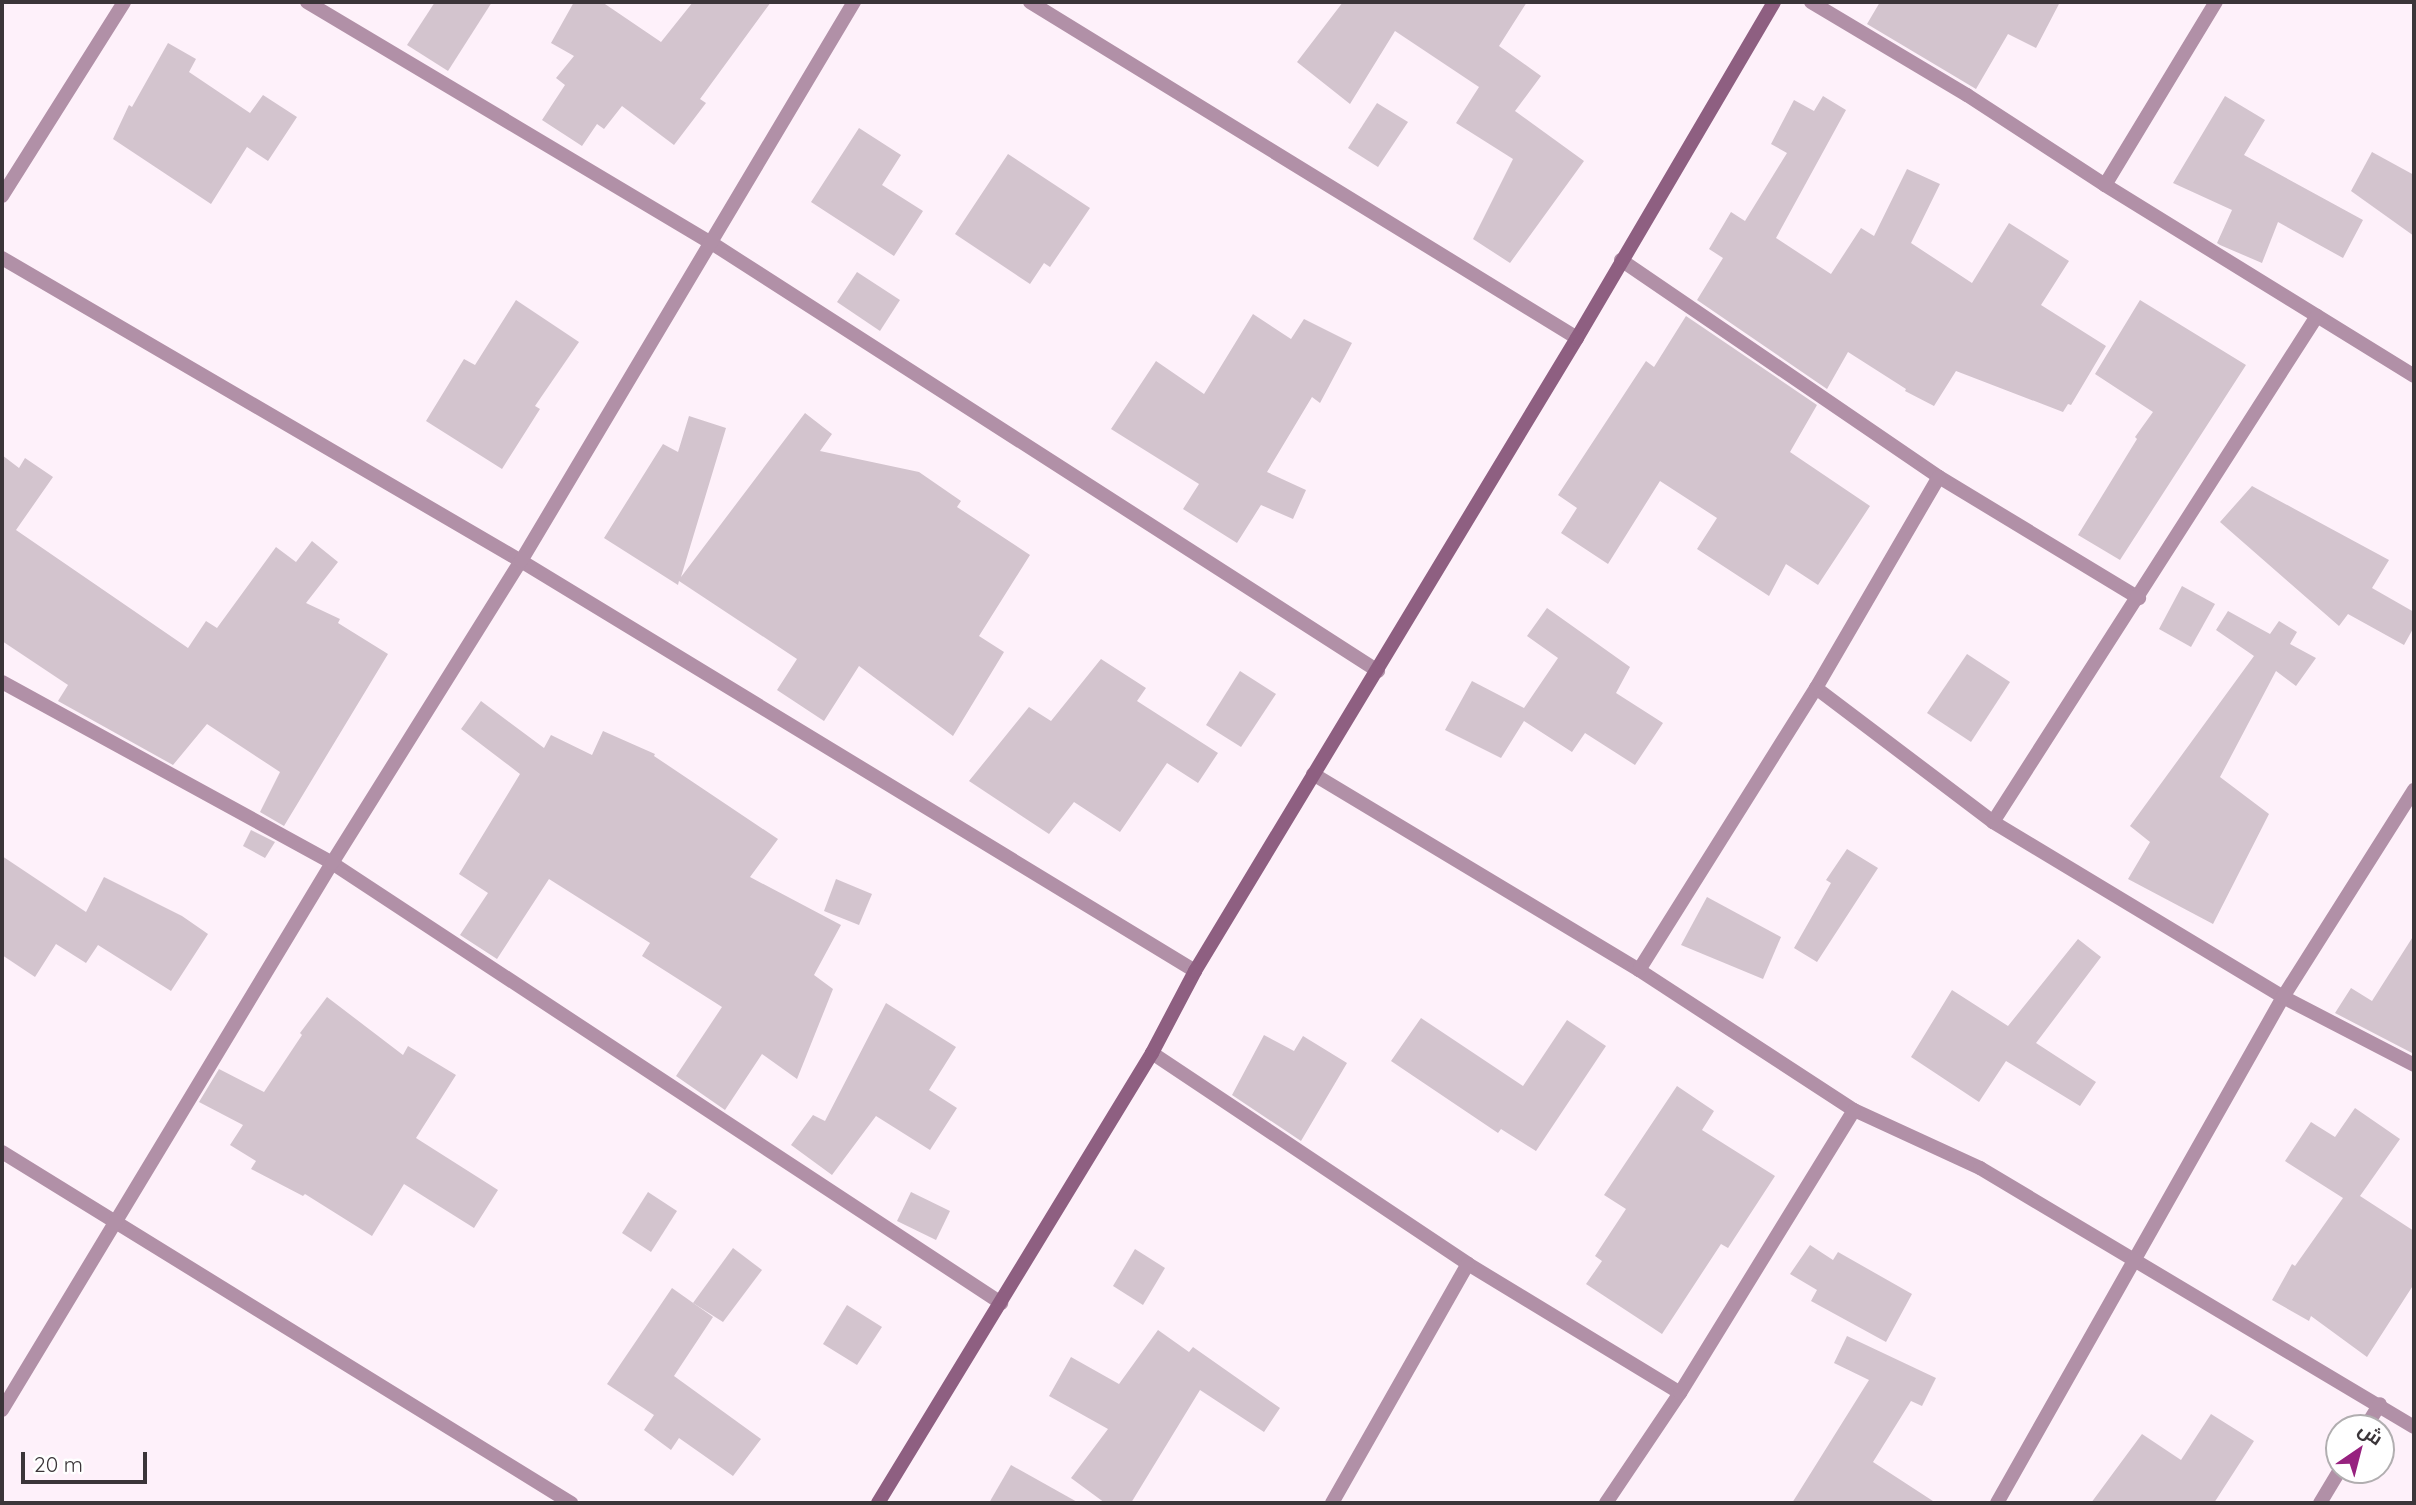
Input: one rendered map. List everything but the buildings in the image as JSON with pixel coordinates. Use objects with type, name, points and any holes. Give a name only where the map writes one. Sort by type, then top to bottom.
[{"type":"main road","points":[[878,1503],[1152,1053],[1195,971],[1577,338],[1774,2]]},
{"type":"street","points":[[2,196],[124,2]]},
{"type":"street","points":[[307,2],[710,242],[1378,671]]},
{"type":"street","points":[[2,1410],[332,863],[521,561],[854,2]]},
{"type":"street","points":[[1030,2],[1577,338]]},
{"type":"street","points":[[1811,2],[1968,95],[2105,184],[2414,376]]},
{"type":"street","points":[[2105,184],[2216,2]]},
{"type":"street","points":[[2,258],[521,561],[1195,971]]},
{"type":"street","points":[[1621,260],[1939,477],[2139,598]]},
{"type":"street","points":[[1993,822],[2139,598],[2317,316]]},
{"type":"street","points":[[1639,970],[1816,688],[1939,477]]},
{"type":"street","points":[[2,682],[332,863],[1001,1303]]},
{"type":"street","points":[[1816,688],[1993,822],[2283,997],[2414,1065]]},
{"type":"street","points":[[1314,774],[1639,970],[1854,1110],[1980,1168],[2380,1404],[2414,1427]]},
{"type":"street","points":[[1997,1503],[2283,997],[2414,790]]},
{"type":"street","points":[[1152,1053],[1468,1264],[1680,1393]]},
{"type":"street","points":[[1606,1503],[1680,1393],[1854,1110]]},
{"type":"street","points":[[2,1152],[571,1503]]},
{"type":"street","points":[[1332,1503],[1468,1264]]},
{"type":"street","points":[[2374,1414],[2380,1404]]},
{"type":"street","points":[[2320,1503],[2332,1484]]}]
